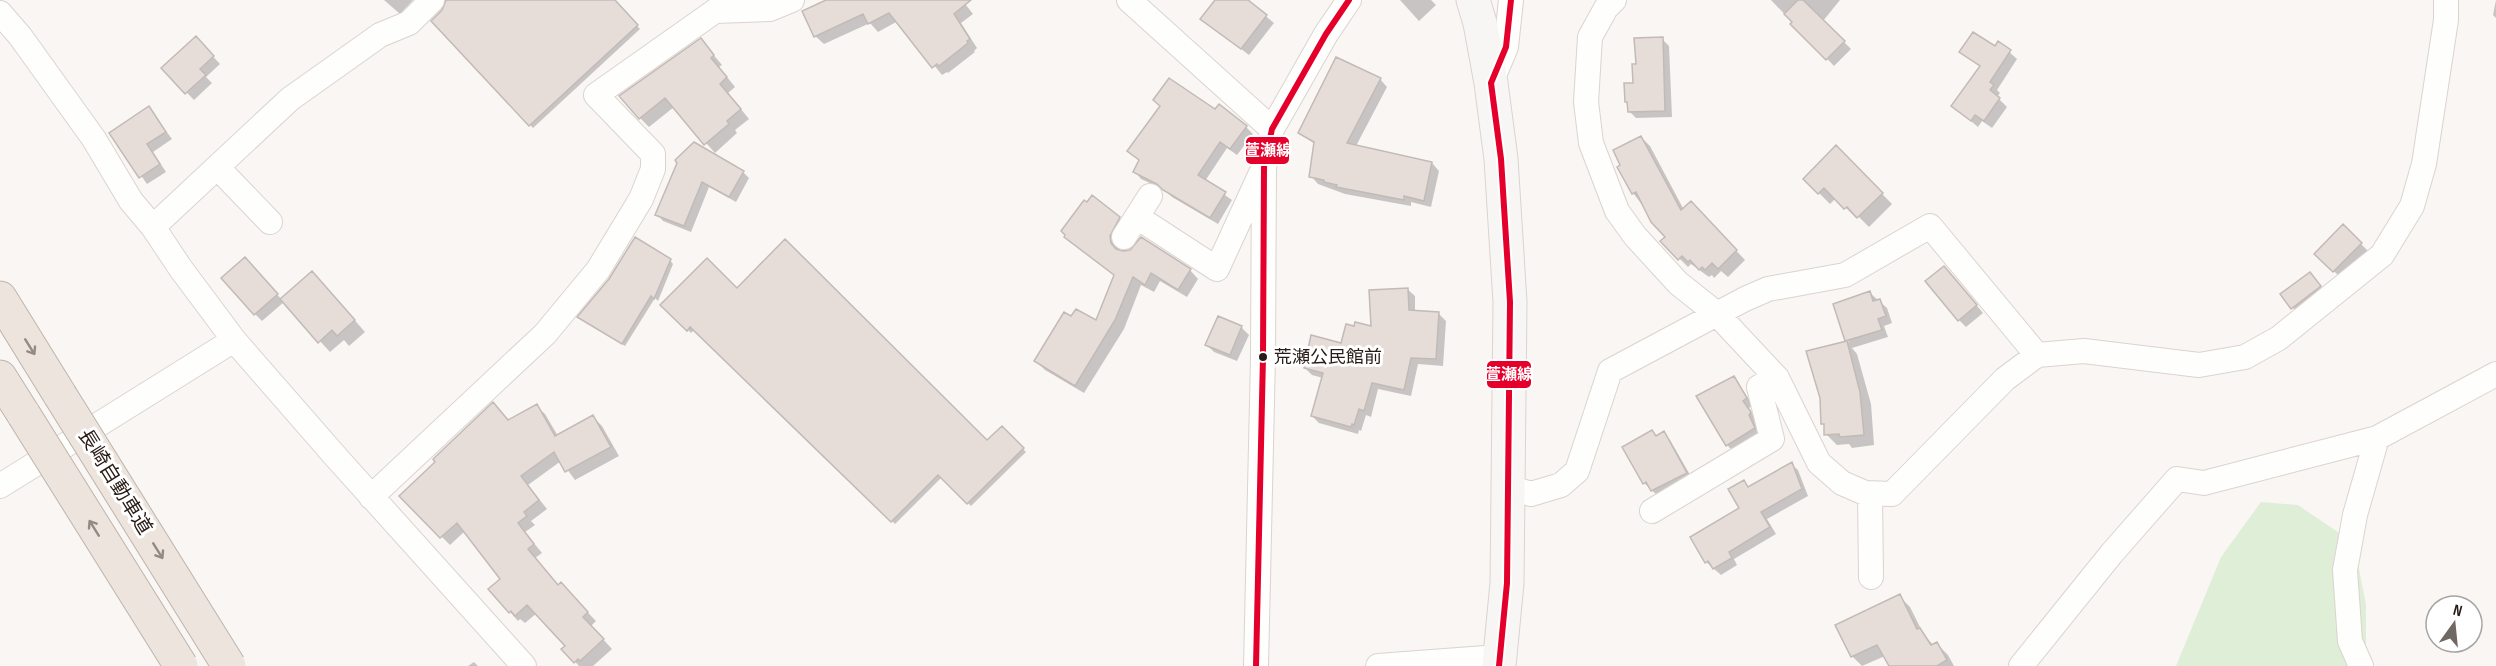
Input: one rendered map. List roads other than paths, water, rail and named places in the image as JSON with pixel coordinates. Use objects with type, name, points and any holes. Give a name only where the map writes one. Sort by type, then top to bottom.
[{"type":"highway","name":"長崎自動車道","points":[[0,298],[229,666]]},
{"type":"highway","points":[[0,376],[181,666]]},
{"type":"street","points":[[153,227],[290,99],[380,35],[410,23],[432,0]]},
{"type":"street","points":[[371,497],[545,334],[598,270],[641,199],[653,169],[653,154],[596,95],[709,5],[770,9],[792,0]]},
{"type":"street","points":[[1129,0],[1272,129]]},
{"type":"street","points":[[1264,664],[1264,167],[1272,129],[1326,34],[1349,0]]},
{"type":"street","points":[[1491,83],[1506,47],[1510,0]]},
{"type":"street","points":[[1614,0],[1606,8],[1590,38],[1586,102],[1591,142],[1617,211],[1635,236],[1678,283],[1717,314],[1777,378],[1819,463],[1842,483],[1865,494],[1892,494],[2005,379],[2037,355],[2084,351],[2199,365],[2245,357],[2279,338],[2382,255],[2412,206],[2424,164],[2446,20],[2446,0]]},
{"type":"street","points":[[1378,666],[1499,662],[1507,583],[1510,302],[1501,159],[1491,83],[1476,12]]},
{"type":"street","points":[[0,13],[20,36],[94,139],[131,201],[153,227],[234,340],[371,497],[524,666]]},
{"type":"street","points":[[217,167],[270,222]]},
{"type":"street","points":[[1137,217],[1217,269],[1264,167]]},
{"type":"street","points":[[1124,237],[1150,195]]},
{"type":"street","points":[[1509,487],[1531,494],[1561,485],[1577,471],[1610,371],[1768,289],[1845,275],[1930,226],[2037,355]]},
{"type":"street","points":[[0,486],[234,340]]},
{"type":"street","points":[[2021,666],[2112,553],[2177,479],[2204,483],[2377,438],[2496,374]]},
{"type":"street","points":[[1652,511],[1772,439],[1759,387],[1777,378]]},
{"type":"street","points":[[2361,666],[2350,641],[2345,570],[2355,515],[2377,438]]},
{"type":"street","points":[[1870,494],[1871,577]]},
{"type":"place","name":"荒瀬公民館前","points":[[1263,357]]}]
